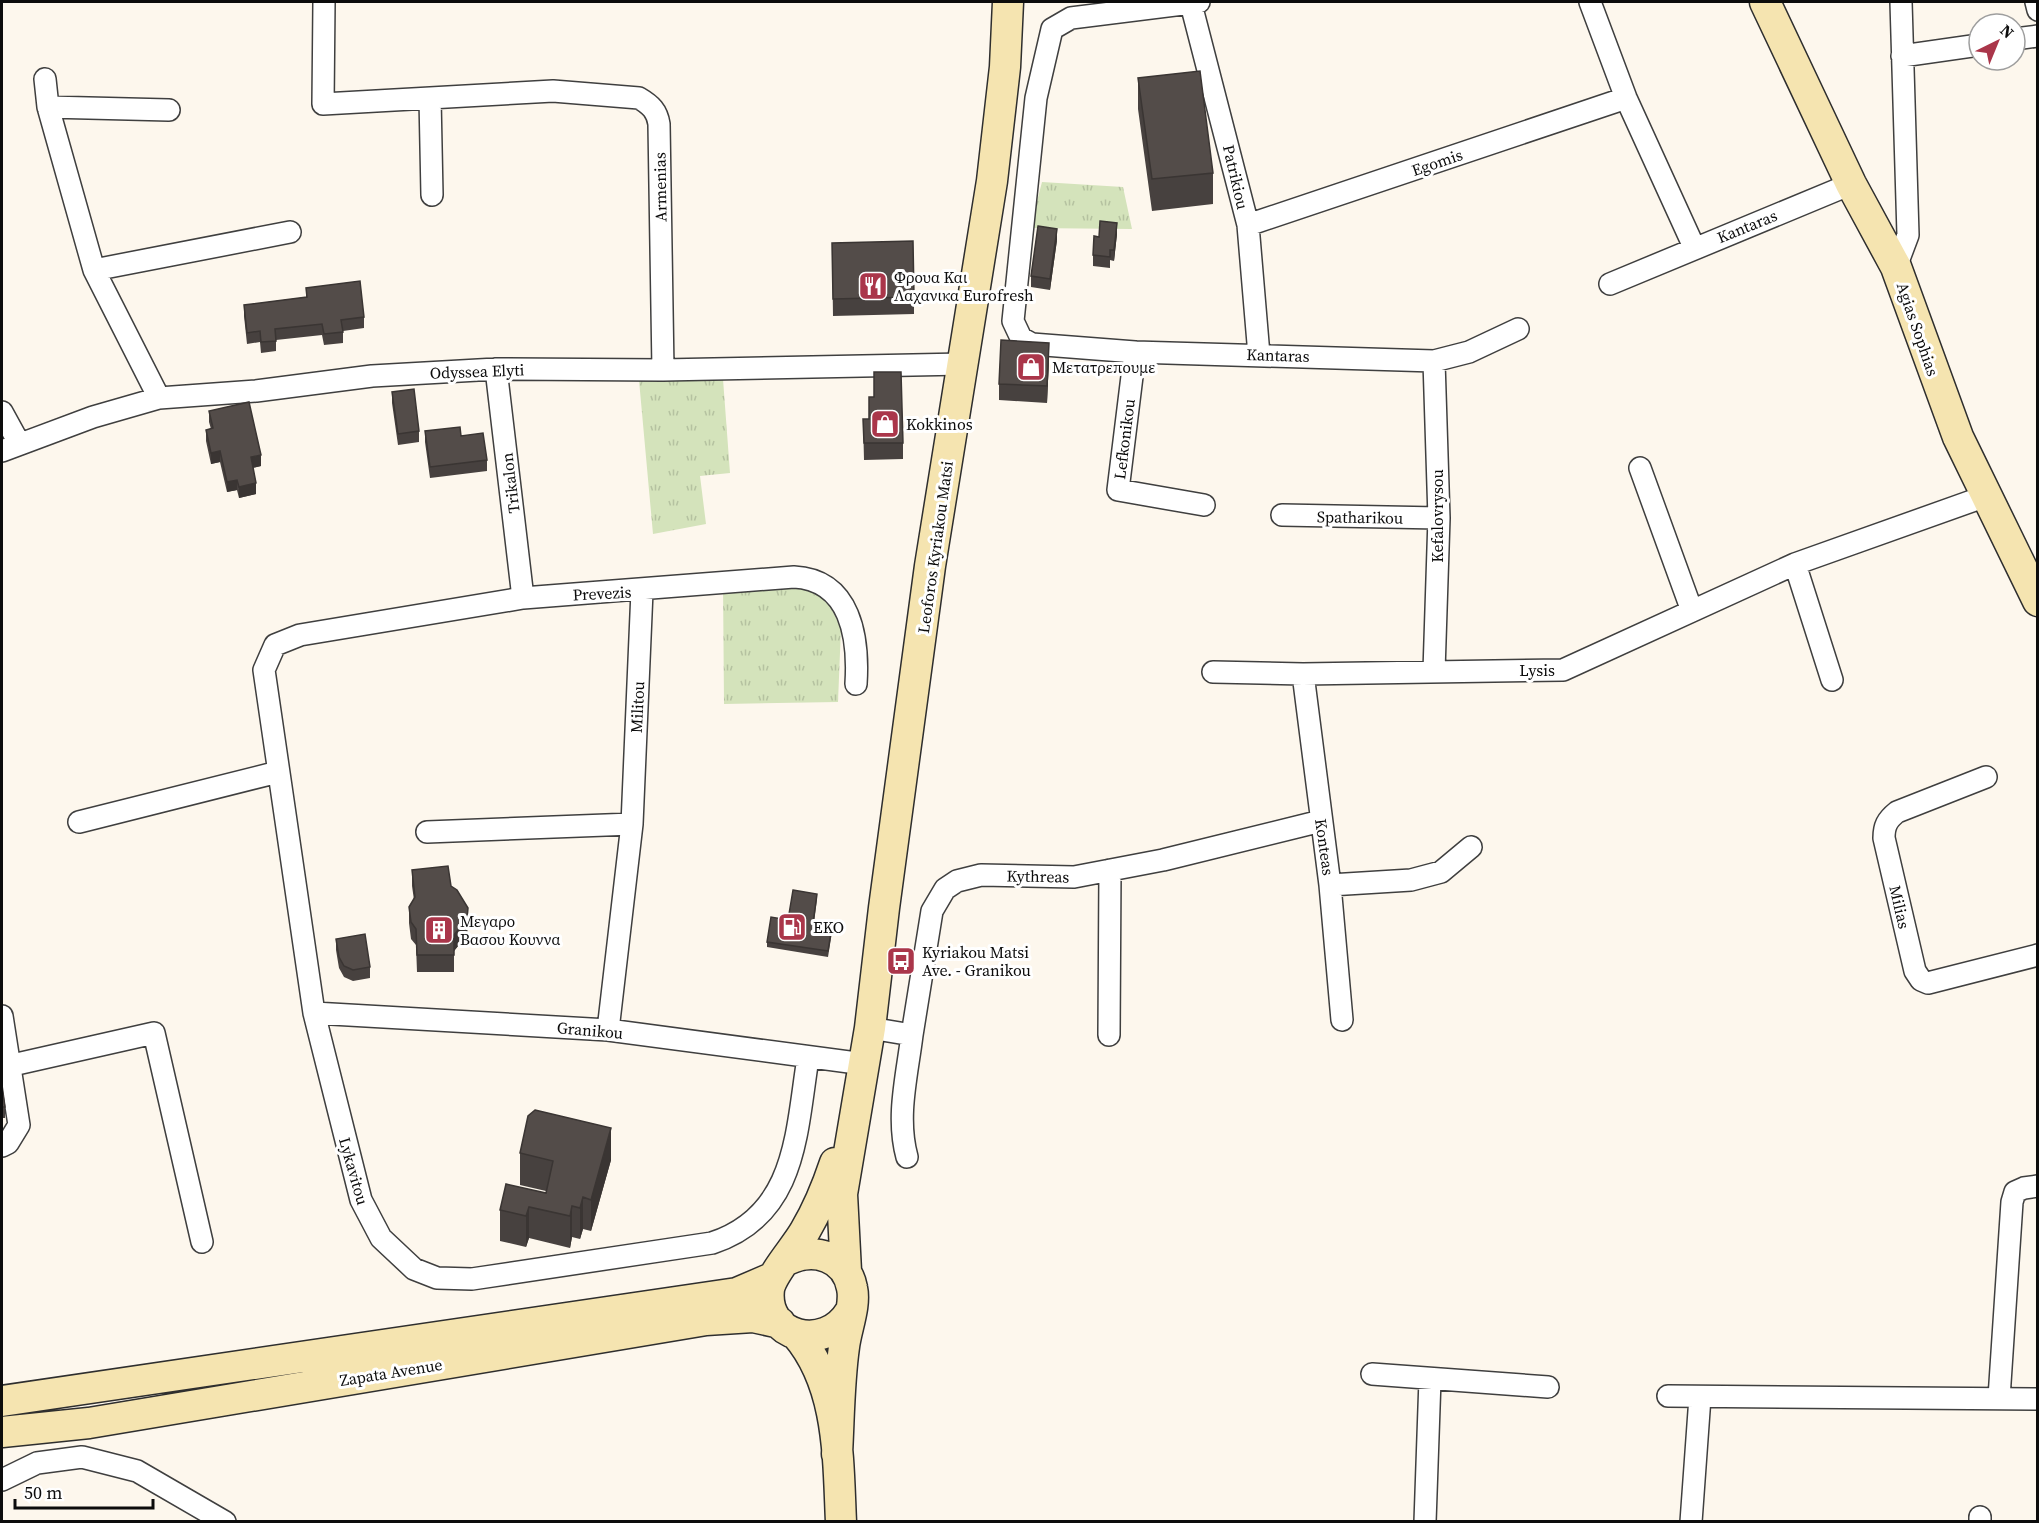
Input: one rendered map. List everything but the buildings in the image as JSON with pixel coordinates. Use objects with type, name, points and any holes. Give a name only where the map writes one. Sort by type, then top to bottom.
[{"type":"main road","name":"Leoforos Kyriakou Matsi","points":[[837,1454],[841,1377],[853,1291],[846,1271],[842,1194],[870,1028],[930,566],[988,205],[1005,67],[1008,2]]},
{"type":"main road","points":[[1764,2],[1851,184],[1896,267]]},
{"type":"main road","name":"Agias Sophias","points":[[1896,267],[1958,437],[2034,587]]},
{"type":"main road","name":"Leoforos Kyriakou Matsi","points":[[841,1521],[832,1414],[822,1377],[814,1358],[788,1329],[770,1302],[780,1269],[821,1201],[861,1078]]},
{"type":"main road","points":[[780,1269],[808,1253],[819,1253],[839,1263],[846,1271]]},
{"type":"main road","name":"Zapata Avenue","points":[[2,1401],[737,1293],[780,1269]]},
{"type":"main road","points":[[788,1329],[807,1337],[828,1334],[844,1321],[850,1312]]},
{"type":"main road","name":"Zapata Avenue","points":[[2,1432],[90,1423],[706,1320],[753,1317],[788,1329]]},
{"type":"street","name":"Armenias","points":[[324,2],[323,104],[553,91],[639,98],[649,104],[657,114],[663,370]]},
{"type":"street","points":[[1590,2],[1626,98],[1694,248]]},
{"type":"street","name":"Agias Sophias","points":[[1896,267],[1904,252],[1908,235],[1901,2]]},
{"type":"street","points":[[2036,2],[2037,10]]},
{"type":"street","points":[[988,205],[1022,211],[1036,98],[1052,29],[1071,18],[1195,3]]},
{"type":"street","name":"Patrikiou","points":[[1195,3],[1248,225],[1259,355]]},
{"type":"street","points":[[1902,56],[1967,47]]},
{"type":"street","points":[[45,79],[48,107],[94,270],[159,398]]},
{"type":"street","points":[[430,98],[432,195]]},
{"type":"street","name":"Egomis","points":[[1248,225],[1626,98]]},
{"type":"street","points":[[48,107],[169,110]]},
{"type":"street","name":"Kantaras","points":[[1610,284],[1851,184]]},
{"type":"street","name":"Kantaras","points":[[1022,211],[1013,321],[1021,338],[1032,344],[1135,352],[1434,361],[1469,352],[1518,329]]},
{"type":"street","points":[[94,270],[290,232]]},
{"type":"street","name":"Lefkonikou","points":[[1135,352],[1118,490],[1204,505]]},
{"type":"street","name":"Kefalovrysou","points":[[1434,361],[1439,518],[1434,671]]},
{"type":"street","name":"Odyssea Elyti","points":[[10,447],[93,417],[159,398],[256,391],[372,376],[496,369],[663,370],[963,364]]},
{"type":"street","name":"Trikalon","points":[[496,369],[523,598]]},
{"type":"street","points":[[2,412],[10,447]]},
{"type":"street","points":[[1640,468],[1692,611]]},
{"type":"street","name":"Lysis","points":[[1213,672],[1304,674],[1563,670],[1796,564],[1986,496]]},
{"type":"street","name":"Spatharikou","points":[[1282,516],[1439,518]]},
{"type":"street","points":[[1796,564],[1832,680]]},
{"type":"street","name":"Prevezis","points":[[275,645],[300,634],[523,598],[642,591],[781,577],[808,578],[819,581],[837,596],[849,620],[857,654],[856,684]]},
{"type":"street","name":"Militou","points":[[608,1030],[632,824],[642,591]]},
{"type":"street","name":"Lykavitou","points":[[275,645],[264,670],[264,684],[314,1013],[356,1183],[367,1214],[387,1246],[406,1263],[429,1276],[445,1279],[472,1279],[712,1243],[735,1234],[764,1211],[783,1182],[793,1148],[808,1058]]},
{"type":"street","name":"Konteas","points":[[1304,674],[1330,885],[1342,1020]]},
{"type":"street","points":[[79,822],[278,772]]},
{"type":"street","name":"Milias","points":[[1986,777],[1896,812],[1884,828],[1884,838],[1915,971],[1921,980],[1928,983],[2037,955]]},
{"type":"street","name":"Kythreas","points":[[907,1157],[903,1142],[901,1113],[912,1035],[929,925],[938,898],[945,889],[963,879],[981,875],[1074,877],[1321,821]]},
{"type":"street","points":[[427,831],[632,824]]},
{"type":"street","points":[[1330,885],[1411,880],[1441,872],[1471,846]]},
{"type":"street","points":[[1109,1035],[1110,870]]},
{"type":"street","name":"Granikou","points":[[314,1013],[608,1030],[808,1058],[861,1078]]},
{"type":"street","points":[[2,1016],[19,1125],[8,1143],[2,1146]]},
{"type":"street","points":[[870,1028],[912,1035]]},
{"type":"street","points":[[8,1066],[154,1033],[202,1242]]},
{"type":"street","points":[[1999,1398],[2012,1202],[2015,1192],[2037,1186]]},
{"type":"street","points":[[1372,1374],[1548,1387]]},
{"type":"street","points":[[1425,1521],[1430,1379]]},
{"type":"street","points":[[1668,1396],[2037,1399]]},
{"type":"street","points":[[1691,1521],[1700,1397]]},
{"type":"street","points":[[2,1480],[37,1462],[81,1457],[137,1471],[225,1521]]},
{"type":"green space","points":[[1042,182],[1123,187],[1132,229],[1030,228]]},
{"type":"green space","points":[[723,379],[730,473],[700,476],[706,524],[653,534],[639,380]]},
{"type":"green space","points":[[723,583],[813,586],[829,604],[841,628],[838,702],[724,704]]},
{"type":"place","name":"Φρουα Και Λαχανικα Eurofresh","points":[[873,286]]},
{"type":"place","name":"Μετατρεπουμε","points":[[1031,367]]},
{"type":"place","name":"Kokkinos","points":[[885,424]]},
{"type":"place","name":"EKO","points":[[792,927]]},
{"type":"place","name":"Μεγαρο Βασου Κουννα","points":[[439,930]]},
{"type":"place","name":"Kyriakou Matsi Ave. - Granikou","points":[[901,961]]}]
